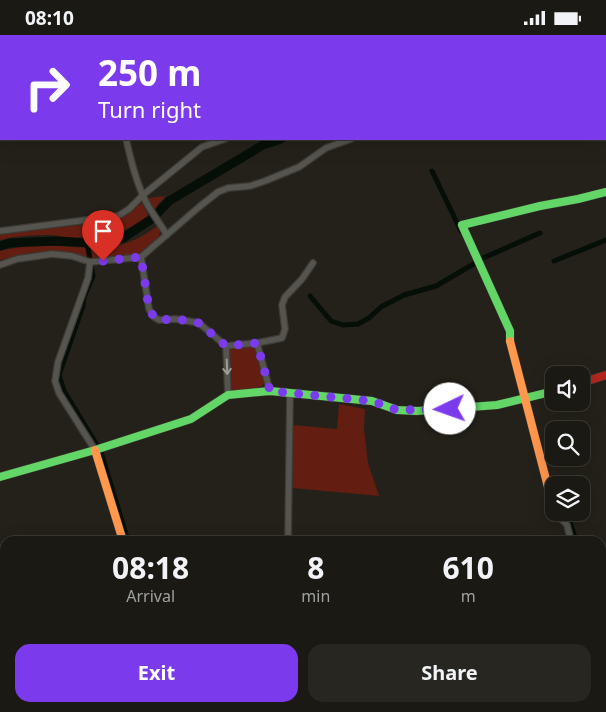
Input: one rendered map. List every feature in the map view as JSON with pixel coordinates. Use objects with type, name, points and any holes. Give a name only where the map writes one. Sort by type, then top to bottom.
[{"type":"street","points":[[126,140],[130,158],[143,195],[166,235]]},
{"type":"street","points":[[0,231],[118,216],[129,209],[143,195],[202,147],[222,140]]},
{"type":"street","points":[[0,265],[17,259],[52,254],[72,256],[90,262],[141,257],[218,192],[228,188],[250,186],[265,181],[299,167],[326,149],[348,140]]},
{"type":"street","points":[[545,476],[509,338],[510,331],[462,225],[606,192]]},
{"type":"street","points":[[141,257],[149,309],[154,317],[159,320],[176,319],[199,323],[226,346],[282,338],[285,329],[282,305],[285,297],[302,279],[313,263]]},
{"type":"street","points":[[90,262],[88,278],[58,361],[55,381],[60,393],[95,450],[121,536]]},
{"type":"street","points":[[257,343],[270,391]]},
{"type":"street","points":[[226,346],[228,395]]},
{"type":"street","points":[[590,380],[606,375]]},
{"type":"street","points":[[0,477],[95,450],[191,419],[228,395],[270,391],[372,401],[397,410],[418,411],[497,405],[545,393]]},
{"type":"street","points":[[288,536],[290,393]]},
{"type":"street","points":[[564,521],[567,525],[570,536]]},
{"type":"shaded area","points":[[166,196],[155,210],[148,198]]},
{"type":"shaded area","points":[[142,203],[149,217],[112,235],[96,239],[83,239],[38,235],[0,240],[0,235],[9,233],[108,222],[121,218]]},
{"type":"shaded area","points":[[157,226],[160,231],[159,237],[140,255],[90,258],[76,254],[54,252],[31,253],[0,260],[0,251],[38,245],[88,248],[112,247],[134,240]]},
{"type":"shaded area","points":[[256,347],[264,383],[262,387],[234,391],[232,389],[228,353],[230,349]]},
{"type":"shaded area","points":[[339,404],[365,409],[364,429],[368,463],[379,496],[293,488],[293,425],[337,429]]},
{"type":"waterway","points":[[0,246],[10,243],[55,241],[93,243],[123,238],[153,218],[169,201],[263,145],[278,140]]},
{"type":"waterway","points":[[432,171],[461,231]]},
{"type":"waterway","points":[[481,259],[540,233]]},
{"type":"waterway","points":[[554,261],[606,240]]},
{"type":"waterway","points":[[85,242],[88,248],[93,276],[84,297],[83,306],[59,375],[64,391],[97,445]]},
{"type":"waterway","points":[[310,296],[331,321],[343,325],[358,324],[369,318],[381,307],[404,295],[436,286],[477,262]]},
{"type":"waterway","points":[[101,452],[126,536]]},
{"type":"waterway","points":[[569,521],[574,536]]},
{"type":"traffic: fast","points":[[510,341],[510,331],[462,225],[606,192]]},
{"type":"traffic: fast","points":[[0,477],[95,450],[191,419],[228,395],[270,391],[372,401],[397,410],[417,411],[497,405],[545,393]]},
{"type":"traffic: slow","points":[[510,341],[545,476]]},
{"type":"traffic: slow","points":[[95,450],[121,536]]},
{"type":"traffic: jam","points":[[590,380],[606,375]]},
{"type":"route","points":[[103,261],[141,257],[149,309],[154,317],[159,320],[176,319],[199,323],[226,346],[257,343],[270,391],[372,401],[397,410],[450,409]]}]
